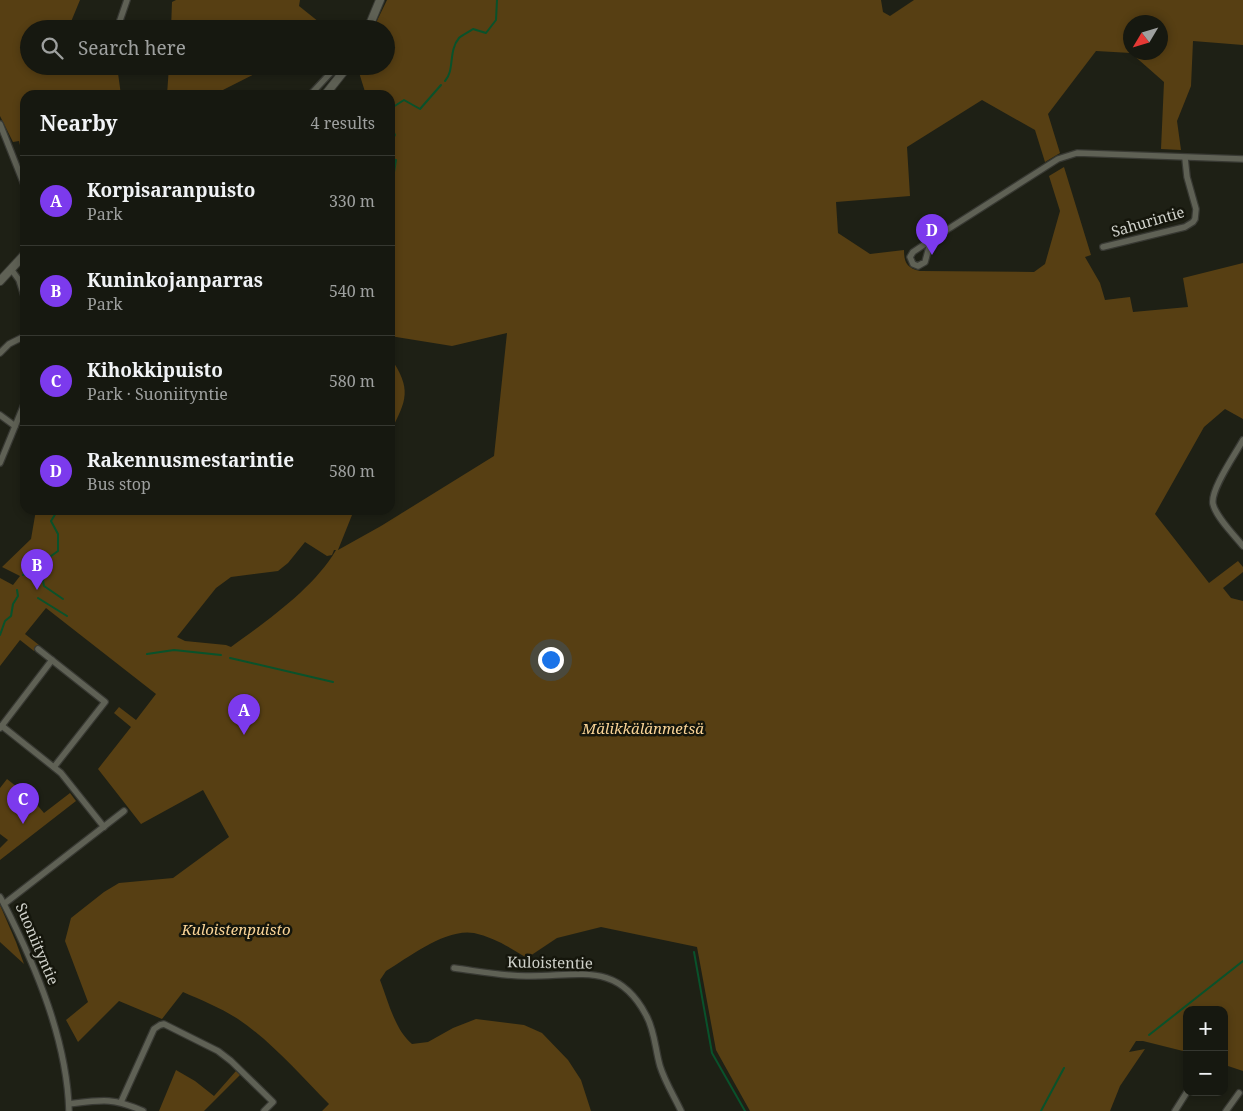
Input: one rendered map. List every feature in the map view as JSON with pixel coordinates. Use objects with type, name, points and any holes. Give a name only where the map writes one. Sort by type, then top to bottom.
[{"type":"main road","points":[[372,20],[380,0]]},
{"type":"main road","points":[[329,90],[341,75]]},
{"type":"main road","points":[[0,280],[20,259]]},
{"type":"street","points":[[120,20],[127,0]]},
{"type":"street","points":[[316,90],[329,75]]},
{"type":"street","points":[[0,124],[20,174]]},
{"type":"street","points":[[931,240],[925,262],[918,266],[913,264],[910,260],[912,254],[931,240],[1066,156],[1077,153],[1243,159]]},
{"type":"street","name":"Sahurintie","points":[[1103,247],[1185,227],[1193,222],[1196,209],[1187,177],[1185,158]]},
{"type":"street","points":[[11,269],[20,283]]},
{"type":"street","points":[[0,353],[20,339]]},
{"type":"street","points":[[0,463],[20,414]]},
{"type":"street","points":[[0,415],[15,426]]},
{"type":"street","points":[[1243,440],[1215,490],[1212,503],[1216,513],[1243,546]]},
{"type":"street","points":[[38,649],[105,702],[54,766]]},
{"type":"street","points":[[52,660],[1,727],[54,766],[104,827]]},
{"type":"street","name":"Suoniityntie","points":[[69,1108],[63,1064],[50,1008],[4,904],[124,811]]},
{"type":"street","points":[[0,897],[4,904]]},
{"type":"street","name":"Kuloistentie","points":[[454,968],[525,976],[586,974],[612,979],[622,984],[646,1013],[664,1078],[682,1111]]},
{"type":"street","points":[[121,1102],[154,1029],[160,1024],[164,1024],[203,1042],[232,1061],[273,1102],[264,1111]]},
{"type":"street","points":[[1226,1111],[1239,1093]]},
{"type":"street","points":[[1175,1111],[1184,1096]]},
{"type":"street","points":[[69,1108],[90,1100],[108,1100],[121,1102],[143,1111]]},
{"type":"green space","points":[[0,0],[80,0],[72,20],[20,20],[20,75],[118,75],[120,90],[20,90],[20,145],[19,141],[13,142],[0,116]]},
{"type":"green space","points":[[176,0],[300,0],[299,6],[316,20],[171,20],[172,2]]},
{"type":"green space","name":"Mälikkälänmetsä","points":[[387,0],[881,0],[883,12],[890,16],[914,0],[1243,0],[1243,45],[1193,41],[1191,86],[1177,121],[1181,150],[1161,149],[1164,82],[1139,60],[1168,60],[1168,15],[1123,15],[1123,53],[1096,51],[1048,114],[1060,153],[1045,162],[1035,130],[982,100],[907,147],[910,196],[836,202],[838,233],[870,254],[904,250],[907,264],[920,271],[1034,272],[1045,264],[1060,211],[1049,176],[1064,167],[1091,255],[1085,257],[1100,283],[1105,300],[1130,297],[1133,312],[1188,307],[1183,278],[1243,263],[1243,419],[1225,409],[1204,427],[1155,514],[1209,583],[1238,561],[1243,567],[1243,572],[1223,588],[1231,598],[1243,601],[1243,1071],[1228,1066],[1228,1006],[1183,1006],[1183,1051],[1136,1041],[1129,1052],[1145,1049],[1120,1086],[1110,1111],[750,1111],[716,1050],[697,947],[601,927],[557,938],[527,958],[488,937],[474,933],[452,935],[428,945],[406,958],[386,971],[380,980],[389,1006],[401,1031],[412,1044],[428,1042],[453,1028],[476,1019],[524,1025],[542,1033],[568,1060],[581,1080],[591,1111],[322,1111],[329,1104],[262,1038],[238,1019],[211,1004],[183,992],[162,1019],[119,1001],[78,1042],[66,1020],[88,1002],[65,941],[71,918],[104,892],[119,883],[173,878],[229,837],[203,790],[141,824],[98,769],[131,727],[114,713],[119,707],[136,720],[156,694],[46,608],[25,634],[39,645],[34,651],[20,640],[0,666],[0,578],[13,585],[20,576],[2,567],[31,539],[35,515],[352,515],[338,550],[381,526],[494,456],[507,333],[452,346],[395,337],[395,90],[364,90],[360,75],[395,75],[395,20],[377,20]],"holes":[[[305,542],[327,556],[332,555],[334,550],[336,550],[327,564],[303,591],[231,647],[185,641],[177,637],[216,588],[231,577],[278,571],[288,563]]]},
{"type":"green space","points":[[168,75],[252,75],[223,90],[167,90]]},
{"type":"green space","points":[[395,365],[402,378],[405,394],[395,422]]},
{"type":"green space","points":[[7,779],[32,799],[44,813],[70,793],[76,801],[0,860],[0,848],[8,840],[0,834],[0,788]]},
{"type":"green space","points":[[0,905],[16,942],[24,964],[0,942]]},
{"type":"green space","points":[[176,1070],[195,1081],[214,1096],[236,1071],[240,1075],[204,1111],[159,1111]]},
{"type":"waterway","points":[[445,81],[450,71],[452,54],[456,43],[460,37],[473,29],[486,33],[496,20],[497,0]]},
{"type":"waterway","points":[[395,106],[404,100],[420,109],[441,85]]},
{"type":"waterway","points":[[395,160],[395,166]]},
{"type":"waterway","points":[[23,575],[29,569],[40,564],[58,551],[58,534],[51,521],[55,515]]},
{"type":"waterway","points":[[37,566],[41,570],[44,586],[63,599]]},
{"type":"waterway","points":[[0,635],[5,621],[11,616],[13,604],[18,596],[17,590]]},
{"type":"waterway","points":[[38,598],[67,616]]},
{"type":"waterway","points":[[147,654],[174,650],[221,655]]},
{"type":"waterway","points":[[230,658],[333,682]]},
{"type":"waterway","points":[[694,952],[712,1053],[745,1111]]},
{"type":"waterway","points":[[1149,1035],[1243,961]]},
{"type":"waterway","points":[[1041,1111],[1064,1068]]},
{"type":"place","name":"Rakennusmestarintie","points":[[932,255]]},
{"type":"place","name":"Kuninkojanparras","points":[[37,590]]},
{"type":"place","name":"Korpisaranpuisto","points":[[244,735]]},
{"type":"place","name":"Kihokkipuisto","points":[[23,824]]},
{"type":"park label","name":"Kuloistenpuisto","points":[[236,930]]}]
